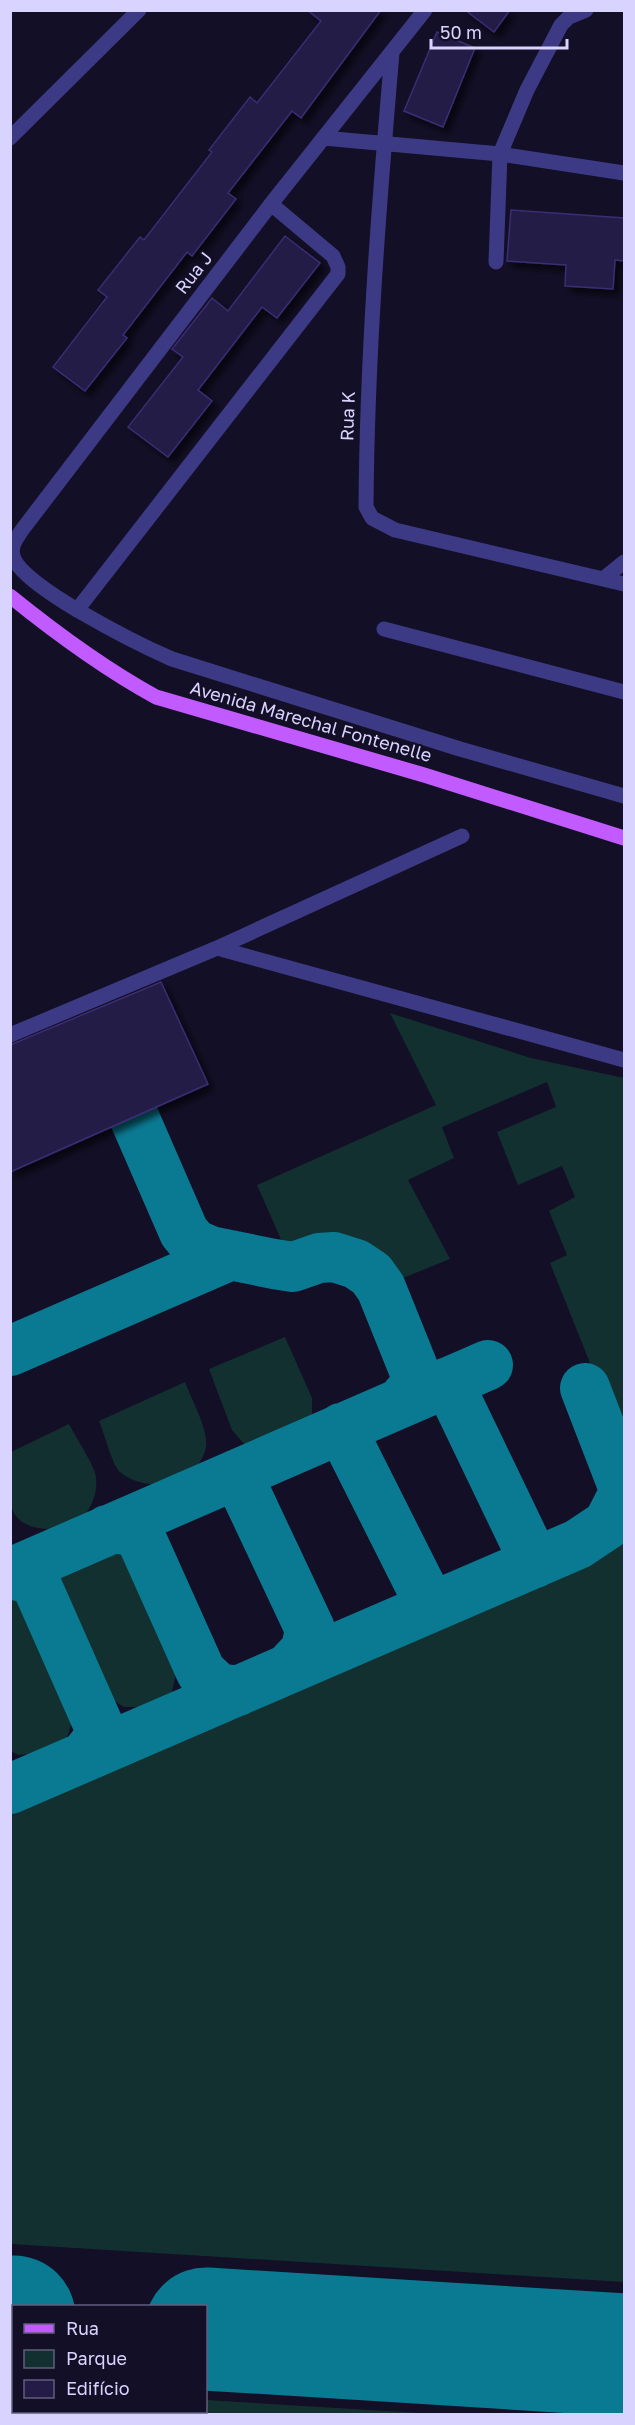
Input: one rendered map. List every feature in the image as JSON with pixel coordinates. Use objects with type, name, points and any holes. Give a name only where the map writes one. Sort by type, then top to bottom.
[{"type":"main road","name":"Avenida Marechal Fontenelle","points":[[10,596],[66,642],[122,679],[156,697],[424,775],[624,838]]},
{"type":"street","points":[[10,138],[139,10]]},
{"type":"street","name":"Rua J","points":[[77,610],[18,566],[12,549],[22,530],[322,138],[425,10]]},
{"type":"street","points":[[496,262],[500,154],[527,90],[561,25],[569,17],[586,10]]},
{"type":"street","name":"Rua K","points":[[392,53],[367,432],[366,507],[372,518],[395,530],[624,584]]},
{"type":"street","points":[[322,138],[500,154],[624,173]]},
{"type":"street","points":[[271,204],[333,256],[338,267],[338,274],[77,610],[136,643],[214,673],[460,749],[624,796]]},
{"type":"street","points":[[603,579],[624,562]]},
{"type":"street","points":[[384,629],[624,692]]},
{"type":"street","points":[[10,1035],[217,948],[462,836]]},
{"type":"street","points":[[217,948],[624,1060]]},
{"type":"green space","points":[[390,1013],[531,1058],[624,1078],[624,1448],[550,1263],[567,1255],[549,1211],[575,1197],[562,1166],[518,1185],[497,1132],[556,1107],[547,1082],[442,1127],[454,1158],[408,1180],[450,1259],[398,1280],[362,1249],[341,1240],[317,1239],[287,1253],[257,1185],[436,1105]]},
{"type":"green space","points":[[285,1337],[312,1398],[312,1416],[304,1427],[258,1446],[245,1445],[232,1430],[209,1369]]},
{"type":"green space","points":[[185,1382],[205,1432],[206,1447],[201,1460],[183,1478],[157,1484],[131,1479],[120,1472],[111,1456],[99,1421]]},
{"type":"green space","points":[[69,1424],[95,1472],[96,1488],[93,1500],[85,1515],[74,1524],[57,1529],[28,1525],[15,1515],[10,1502],[11,1452]]},
{"type":"green space","points":[[624,1525],[624,2282],[11,2244],[11,1805],[601,1547]]},
{"type":"green space","points":[[106,1544],[130,1557],[179,1660],[172,1692],[151,1707],[124,1707],[103,1694],[55,1592],[59,1565],[77,1548]]},
{"type":"green space","points":[[10,1597],[28,1605],[74,1714],[67,1738],[46,1753],[18,1755],[11,1751]]},
{"type":"green space","points":[[11,2388],[12,2413],[207,2413],[207,2400],[436,2414],[11,2414]]},
{"type":"building","points":[[307,10],[381,10],[301,118],[292,111],[228,193],[236,199],[192,256],[187,252],[123,335],[127,338],[85,391],[53,367],[107,297],[98,290],[140,237],[144,240],[212,152],[209,150],[250,97],[257,103],[321,21]]},
{"type":"building","points":[[465,10],[510,10],[494,32]]},
{"type":"building","points":[[437,32],[475,48],[443,127],[404,111]]},
{"type":"building","points":[[511,210],[624,218],[624,261],[615,260],[613,289],[565,286],[566,265],[507,261]]},
{"type":"building","points":[[285,236],[320,263],[277,318],[262,307],[198,390],[212,401],[168,457],[128,427],[183,357],[172,349],[212,298],[228,311]]},
{"type":"building","points":[[161,982],[208,1084],[10,1172],[10,1045]]},
{"type":"taxiway","points":[[134,1117],[184,1232],[194,1244],[210,1251],[293,1267],[319,1258],[334,1257],[356,1264],[371,1274],[381,1288],[416,1375],[414,1387],[401,1402]]},
{"type":"taxiway","points":[[10,1351],[231,1255]]},
{"type":"taxiway","points":[[10,1573],[488,1365]]},
{"type":"taxiway","points":[[448,1382],[535,1563]]},
{"type":"taxiway","points":[[585,1388],[624,1489]]},
{"type":"taxiway","points":[[341,1428],[431,1607]]},
{"type":"taxiway","points":[[237,1474],[310,1629],[306,1650],[290,1667]]},
{"type":"taxiway","points":[[10,1789],[578,1544],[608,1524],[624,1493]]},
{"type":"taxiway","points":[[107,1530],[124,1530],[140,1536],[201,1672],[218,1688],[238,1691]]},
{"type":"taxiway","points":[[10,1575],[26,1577],[37,1586],[98,1724],[100,1737],[84,1757]]},
{"type":"runway","points":[[207,2329],[624,2355]]}]
